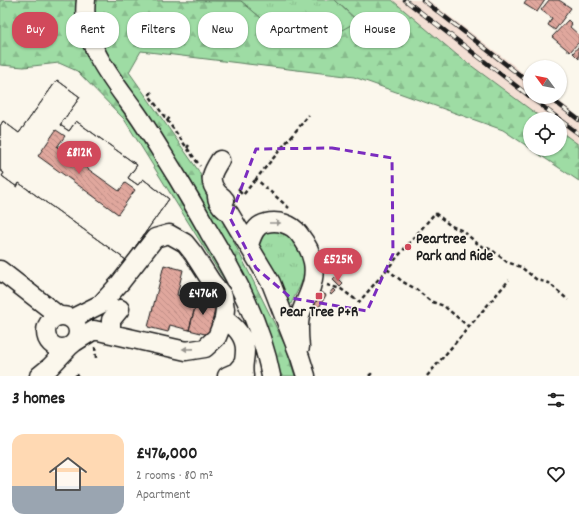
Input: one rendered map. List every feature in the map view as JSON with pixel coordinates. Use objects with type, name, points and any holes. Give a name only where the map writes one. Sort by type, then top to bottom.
[{"type":"lane","points":[[86,0],[85,20],[98,55],[111,78],[178,178],[243,292],[256,323],[267,357],[271,376]]},
{"type":"lane","points":[[216,166],[212,183],[225,189],[217,197],[249,245],[271,283],[306,376]]},
{"type":"lane","points":[[249,245],[251,237],[256,229],[264,223],[284,223],[298,231],[313,256],[313,282],[300,316],[300,357]]},
{"type":"lane","points":[[111,334],[111,320],[120,282],[155,238],[169,234],[185,243],[193,253],[207,279],[223,296],[225,309],[224,319],[222,328],[216,337],[205,348],[186,351],[111,334],[94,330],[65,344],[47,336],[46,331],[60,319],[115,300]]},
{"type":"lane","points":[[0,270],[60,319],[78,327],[78,332],[65,344]]},
{"type":"lane","points":[[224,319],[234,325],[240,334],[245,348],[243,371],[227,376]]},
{"type":"path","points":[[152,92],[149,95],[204,173],[216,166]]},
{"type":"path","points":[[225,189],[238,190],[243,195],[309,115]]},
{"type":"path","points":[[167,121],[170,118]]},
{"type":"path","points":[[256,179],[290,209],[291,226]]},
{"type":"path","points":[[238,190],[241,187]]},
{"type":"path","points":[[313,282],[341,289],[359,302],[435,214],[451,226],[464,232],[479,245],[486,246],[507,262],[521,267],[537,280],[549,283],[568,300]]},
{"type":"path","points":[[387,269],[403,282],[416,288],[430,301],[444,306],[469,327]]},
{"type":"path","points":[[426,376],[509,280]]},
{"type":"path","points":[[75,376],[77,374],[79,376]]},
{"type":"path","points":[[369,376],[371,374],[373,376]]},
{"type":"highlighted area","points":[[332,148],[392,158],[393,254],[367,311],[291,298],[256,268],[230,218],[256,149]]},
{"type":"shaded area","points":[[392,0],[428,0],[512,64],[523,73],[523,104],[563,104],[579,117],[579,145],[567,136],[567,112],[534,112],[457,55],[410,15],[410,12],[406,12]]},
{"type":"green space","points":[[0,0],[241,1],[256,14],[256,48],[342,48],[342,30],[350,25],[350,48],[410,48],[410,15],[457,55],[534,112],[523,112],[523,143],[503,130],[354,77],[141,51],[129,72],[198,170],[286,347],[295,376],[265,376],[243,307],[221,275],[124,119],[77,71],[59,63],[24,67],[0,65]]},
{"type":"green space","points":[[197,0],[335,0],[350,14],[350,26],[342,30],[342,12],[256,12],[256,14],[241,1]]},
{"type":"green space","points":[[335,0],[392,0],[406,12],[350,12],[350,14]]},
{"type":"green space","points":[[567,136],[579,145],[579,181],[542,156],[567,156]]},
{"type":"green space","points":[[266,230],[277,231],[287,235],[297,246],[304,259],[305,273],[290,306],[280,283],[259,244],[260,234]]},
{"type":"building","points":[[527,0],[545,0],[537,12],[524,4]]},
{"type":"building","points":[[549,0],[559,0],[571,8],[555,30],[548,25],[552,18],[541,10]]},
{"type":"building","points":[[568,20],[572,24],[570,27],[579,35],[579,42],[570,52],[552,37]]},
{"type":"building","points":[[579,46],[579,59],[573,53]]},
{"type":"building","points":[[57,80],[80,97],[60,125],[69,131],[76,121],[137,165],[128,178],[138,185],[143,179],[169,199],[126,260],[19,183],[17,187],[2,176],[4,173],[0,170],[0,126],[3,121],[19,133]],"holes":[[[56,130],[65,136],[57,147],[119,191],[125,183],[135,190],[118,214],[38,156]]]},
{"type":"building","points":[[57,80],[80,97],[60,125],[69,131],[76,121],[137,165],[128,178],[138,185],[143,179],[169,199],[126,260],[19,183],[17,187],[2,176],[4,173],[0,170],[0,126],[3,121],[19,133]]},
{"type":"building","points":[[164,265],[183,270],[177,295],[197,301],[189,330],[170,325],[168,332],[148,327]]},
{"type":"building","points":[[336,277],[343,284],[340,287],[333,280]]},
{"type":"building","points":[[334,289],[336,291],[332,295],[330,294]]},
{"type":"building","points":[[199,291],[206,293],[204,302],[216,305],[209,335],[189,330]]},
{"type":"building","points":[[320,292],[326,295],[317,311],[311,308]]},
{"type":"railway","points":[[405,0],[550,112]]},
{"type":"railway","points":[[423,0],[523,78]]},
{"type":"railway","points":[[558,104],[579,120]]},
{"type":"railway","points":[[567,125],[579,134]]},
{"type":"place","name":"Peartree Park and Ride","points":[[408,247]]},
{"type":"place","name":"Pear Tree P+R","points":[[319,296]]}]
